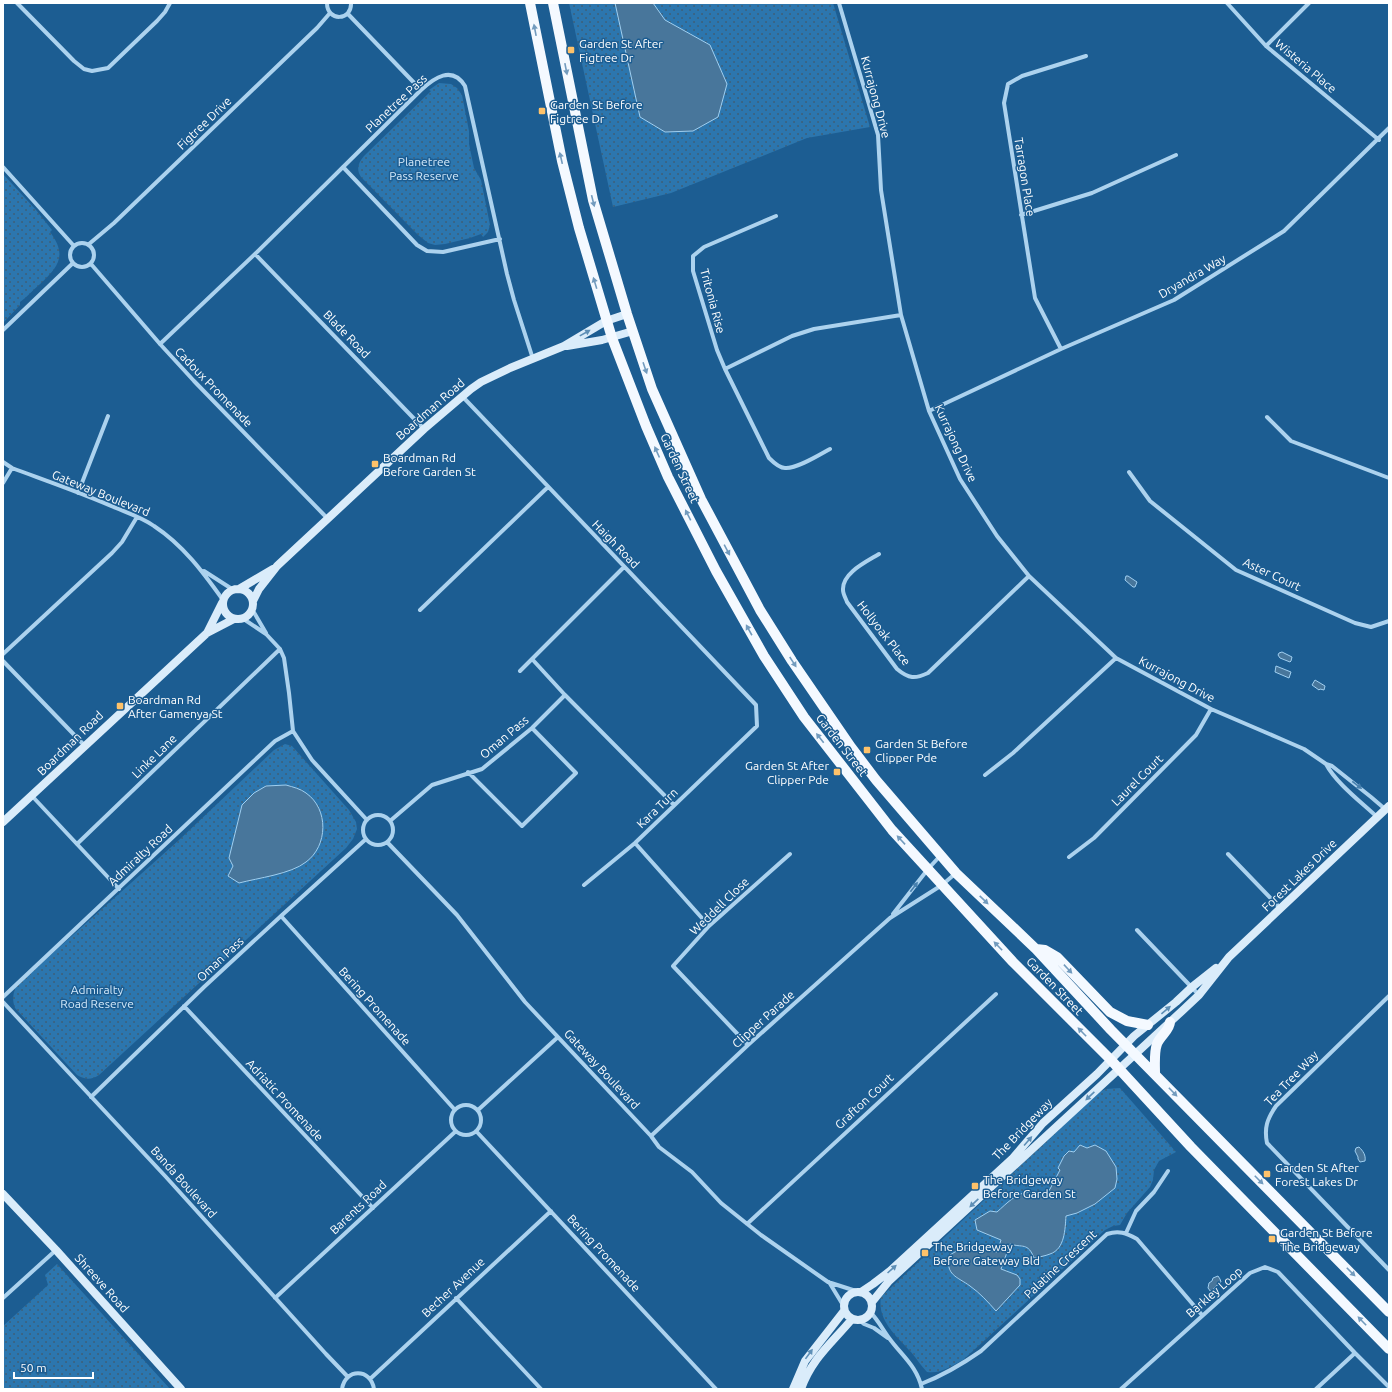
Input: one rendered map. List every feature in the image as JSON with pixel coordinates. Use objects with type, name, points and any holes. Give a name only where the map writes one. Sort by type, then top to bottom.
[{"type":"main road","name":"Garden Street","points":[[530,3],[562,161],[579,228],[612,338],[646,426],[668,477],[716,571],[764,656],[804,717],[892,830],[1003,951],[1110,1060],[1196,1152],[1389,1349]]},
{"type":"main road","name":"Garden Street","points":[[553,3],[593,200],[632,331],[652,389],[701,499],[760,610],[792,661],[876,780],[940,856],[1036,949],[1126,1044],[1389,1312]]},
{"type":"main road","points":[[1036,949],[1045,950],[1057,957],[1110,1012],[1128,1021],[1148,1025]]},
{"type":"main road","points":[[1155,1073],[1157,1046],[1161,1036],[1170,1026],[1170,1022]]},
{"type":"street","points":[[17,3],[74,61],[84,69],[92,72],[108,68],[158,21],[170,3]]},
{"type":"street","points":[[327,3],[330,14],[337,17],[348,14],[351,3]]},
{"type":"street","points":[[839,4],[845,3]]},
{"type":"street","name":"Wisteria Place","points":[[1227,3],[1266,46],[1379,140]]},
{"type":"street","points":[[1266,46],[1309,3]]},
{"type":"street","name":"Kurrajong Drive","points":[[839,4],[878,135],[881,190],[900,314],[929,411],[960,479],[997,536],[1029,576],[1116,658],[1211,709],[1304,750],[1326,764],[1332,766],[1387,808]]},
{"type":"street","name":"Figtree Drive","points":[[89,244],[110,226],[312,34],[330,14]]},
{"type":"street","points":[[348,14],[421,90]]},
{"type":"street","name":"Tarragon Place","points":[[1061,349],[1035,298],[1004,103],[1008,84],[1022,76],[1086,56]]},
{"type":"street","name":"Planetree Pass","points":[[160,344],[255,254],[421,90],[435,79],[446,75],[456,77],[462,81],[465,86],[514,300],[533,359]]},
{"type":"street","name":"Dryandra Way","points":[[929,411],[1061,349],[1174,300],[1284,232],[1379,140],[1389,128]]},
{"type":"street","points":[[1021,215],[1092,193],[1176,155]]},
{"type":"street","points":[[3,167],[74,246]]},
{"type":"street","points":[[343,167],[417,245],[427,251],[443,252],[500,239]]},
{"type":"street","name":"Tritonia Rise","points":[[776,216],[704,247],[693,256],[693,271],[717,350],[769,458],[775,464],[784,469],[794,467],[830,449]]},
{"type":"street","points":[[81,242],[89,244],[94,250],[95,254],[95,258],[91,264],[79,267],[73,263],[70,256],[74,246],[81,242]]},
{"type":"street","name":"Blade Road","points":[[255,254],[424,429]]},
{"type":"street","points":[[3,330],[73,263]]},
{"type":"street","name":"Cadoux Promenade","points":[[91,264],[160,344],[328,519]]},
{"type":"street","name":"Boardman Road","points":[[3,822],[206,633],[250,613],[259,589],[277,566],[424,429],[462,396],[487,379],[564,346],[606,320],[627,314]]},
{"type":"street","points":[[725,368],[792,336],[814,329],[900,314]]},
{"type":"street","name":"Boardman Road","points":[[564,346],[612,338],[632,331]]},
{"type":"street","name":"Haigh Road","points":[[462,396],[756,705]]},
{"type":"street","points":[[78,493],[108,416]]},
{"type":"street","points":[[1267,416],[1291,440],[1389,478]]},
{"type":"street","name":"Gateway Boulevard","points":[[3,462],[12,468],[78,493],[153,525],[167,536],[202,570],[223,602]]},
{"type":"street","points":[[3,483],[12,468]]},
{"type":"street","name":"Aster Court","points":[[1129,472],[1150,501],[1236,570],[1355,623],[1371,627],[1389,621]]},
{"type":"street","points":[[420,610],[548,487]]},
{"type":"street","points":[[3,654],[117,547],[130,530],[137,517]]},
{"type":"street","name":"Hollyoak Place","points":[[879,554],[850,574],[844,582],[843,592],[847,602],[897,669],[904,675],[912,678],[928,673],[1029,576]]},
{"type":"street","name":"Boardman Road","points":[[206,633],[223,602],[225,595],[277,566]]},
{"type":"street","points":[[520,671],[624,567]]},
{"type":"street","name":"Gateway Boulevard","points":[[202,570],[235,589]]},
{"type":"street","points":[[235,589],[246,591],[249,594],[252,605],[266,634]]},
{"type":"street","points":[[223,602],[226,613],[266,634],[280,649],[284,658],[293,731],[312,760],[367,820]]},
{"type":"street","name":"Linke Lane","points":[[77,844],[280,649]]},
{"type":"street","points":[[985,775],[1014,753],[1116,658]]},
{"type":"street","points":[[532,659],[565,695],[674,805]]},
{"type":"street","points":[[3,661],[84,745]]},
{"type":"street","name":"Oman Pass","points":[[390,821],[432,785],[468,772],[482,769],[532,728],[565,695]]},
{"type":"street","name":"Kara Turn","points":[[709,926],[635,843],[757,726],[756,705]]},
{"type":"street","name":"Laurel Court","points":[[1069,857],[1094,838],[1196,735],[1211,709]]},
{"type":"street","points":[[468,772],[522,826],[576,773],[532,728]]},
{"type":"street","name":"Admiralty Road","points":[[3,997],[275,741],[293,731]]},
{"type":"street","name":"Kurrajong Drive","points":[[1326,764],[1328,769],[1346,788],[1377,817]]},
{"type":"street","points":[[32,796],[118,889]]},
{"type":"street","name":"Forest Lakes Drive","points":[[1126,1044],[1192,987],[1225,961],[1387,808]]},
{"type":"street","points":[[375,816],[384,816],[390,821],[393,829],[392,836],[387,842],[381,845],[372,844],[366,839],[363,831],[367,820],[375,816]]},
{"type":"street","name":"Oman Pass","points":[[91,1097],[184,1006],[366,839]]},
{"type":"street","name":"Gateway Boulevard","points":[[387,842],[457,915],[524,1002],[651,1136],[659,1147],[692,1172],[721,1203],[761,1235],[828,1282],[859,1292]]},
{"type":"street","points":[[584,885],[635,843]]},
{"type":"street","name":"Weddell Close","points":[[748,1046],[673,966],[709,926],[790,854]]},
{"type":"street","points":[[1228,854],[1281,908]]},
{"type":"street","name":"Clipper Parade","points":[[890,918],[940,856]]},
{"type":"street","name":"Clipper Parade","points":[[651,1136],[890,918],[942,885],[956,873]]},
{"type":"street","name":"Bering Promenade","points":[[281,916],[455,1110]]},
{"type":"street","points":[[1137,930],[1199,995]]},
{"type":"street","name":"Forest Lakes Drive","points":[[1136,1054],[1199,995],[1225,961]]},
{"type":"street","name":"Grafton Court","points":[[747,1224],[996,994]]},
{"type":"street","name":"Tea Tree Way","points":[[1389,996],[1276,1106],[1269,1116],[1265,1133],[1267,1143],[1389,1270]]},
{"type":"street","name":"Banda Boulevard","points":[[3,1002],[166,1176],[348,1377]]},
{"type":"street","name":"Adriatic Promenade","points":[[184,1006],[373,1208]]},
{"type":"street","points":[[478,1110],[558,1037]]},
{"type":"street","name":"The Bridgeway","points":[[793,1389],[805,1361],[844,1308],[847,1296],[859,1292],[873,1284],[890,1271],[1012,1159],[1043,1123],[1097,1074],[1126,1044]]},
{"type":"street","name":"The Bridgeway","points":[[870,1313],[872,1302],[889,1281],[1136,1054]]},
{"type":"street","points":[[462,1105],[471,1106],[478,1110],[482,1121],[476,1132],[468,1135],[456,1131],[451,1120],[455,1110],[462,1105]]},
{"type":"street","name":"Barents Road","points":[[275,1298],[456,1131]]},
{"type":"street","name":"Bering Promenade","points":[[476,1132],[716,1389]]},
{"type":"street","points":[[1168,1171],[1154,1192],[1136,1211],[1126,1233],[1137,1239],[1202,1315]]},
{"type":"street","name":"Shreeve Road","points":[[3,1194],[56,1250],[181,1389]]},
{"type":"street","name":"Becher Avenue","points":[[370,1379],[551,1211]]},
{"type":"street","name":"Palatine Crescent","points":[[921,1384],[944,1375],[981,1351],[1107,1234],[1115,1231],[1126,1233]]},
{"type":"street","points":[[3,1298],[56,1250]]},
{"type":"street","name":"Barkley Loop","points":[[1121,1389],[1250,1273],[1266,1267],[1278,1272],[1355,1353],[1389,1386]]},
{"type":"street","name":"Gateway Boulevard","points":[[828,1282],[844,1308]]},
{"type":"street","points":[[859,1292],[868,1296],[872,1302]]},
{"type":"street","points":[[456,1298],[541,1389]]},
{"type":"street","points":[[844,1308],[846,1315],[874,1328],[890,1339]]},
{"type":"street","points":[[801,1389],[806,1375],[821,1353],[856,1320],[864,1319],[870,1313],[874,1316],[890,1339],[919,1375],[922,1389]]},
{"type":"street","points":[[1316,1389],[1355,1353]]},
{"type":"street","points":[[342,1389],[343,1384],[348,1377],[359,1374],[363,1374],[370,1379],[374,1389]]},
{"type":"green space","points":[[569,3],[833,3],[870,127],[807,138],[671,193],[613,207]]},
{"type":"green space","name":"Planetree Pass Reserve","points":[[439,83],[451,84],[457,88],[462,95],[474,168],[481,180],[490,225],[488,232],[483,237],[481,234],[445,244],[435,245],[428,243],[418,235],[361,177],[358,169],[360,161],[364,156],[431,91],[429,90]]},
{"type":"green space","points":[[3,174],[52,230],[50,232],[59,248],[59,255],[56,267],[20,302],[20,305],[3,323]]},
{"type":"green space","name":"Admiralty Road Reserve","points":[[285,744],[292,746],[349,810],[356,822],[357,829],[353,839],[346,848],[99,1075],[88,1079],[77,1075],[15,1008],[13,997],[16,986],[179,840],[274,750]]},
{"type":"green space","points":[[1120,1088],[1176,1152],[1159,1161],[1154,1170],[1153,1180],[1150,1187],[1127,1213],[1120,1225],[1113,1226],[1105,1230],[963,1360],[941,1371],[927,1372],[889,1328],[882,1313],[881,1297],[1099,1092],[1106,1089]]},
{"type":"green space","points":[[57,1264],[170,1389],[3,1389],[3,1326],[48,1285],[45,1275]]},
{"type":"shaded area","points":[[615,3],[653,3],[665,20],[710,45],[727,84],[718,117],[693,131],[665,132],[640,117]]},
{"type":"shaded area","points":[[1126,576],[1137,582],[1135,587],[1125,580]]},
{"type":"shaded area","points":[[1282,652],[1292,657],[1290,662],[1280,658],[1278,655]]},
{"type":"shaded area","points":[[1276,666],[1291,672],[1289,678],[1275,672]]},
{"type":"shaded area","points":[[1315,680],[1325,686],[1324,690],[1319,690],[1312,685]]},
{"type":"shaded area","points":[[286,785],[306,793],[314,800],[319,808],[323,828],[319,847],[306,862],[292,870],[239,883],[228,876],[233,866],[229,858],[242,805],[254,793],[266,786]]},
{"type":"shaded area","points":[[1080,1145],[1087,1148],[1095,1145],[1106,1151],[1116,1167],[1117,1179],[1115,1188],[1095,1204],[1077,1213],[1066,1216],[1063,1238],[1059,1248],[1050,1254],[1034,1258],[1032,1253],[1024,1246],[1010,1244],[1001,1269],[1017,1275],[1020,1279],[1020,1285],[996,1311],[970,1286],[953,1275],[949,1267],[950,1255],[967,1248],[978,1248],[997,1252],[1001,1240],[977,1230],[975,1220],[990,1211],[997,1212],[1012,1199],[1021,1194],[1030,1192],[1047,1193],[1060,1170],[1058,1168],[1064,1156],[1069,1151],[1074,1152]]},
{"type":"shaded area","points":[[1359,1147],[1364,1153],[1365,1161],[1360,1162],[1358,1159],[1355,1151],[1356,1148]]},
{"type":"shaded area","points":[[1218,1276],[1221,1282],[1214,1288],[1214,1291],[1211,1292],[1208,1288],[1209,1283],[1213,1278]]},
{"type":"place","name":"Garden St After Figtree Dr","points":[[571,50]]},
{"type":"place","name":"Garden St Before Figtree Dr","points":[[542,111]]},
{"type":"place","name":"Boardman Rd Before Garden St","points":[[375,464]]},
{"type":"place","name":"Boardman Rd After Gamenya St","points":[[120,706]]},
{"type":"place","name":"Garden St Before Clipper Pde","points":[[867,750]]},
{"type":"place","name":"Garden St After Clipper Pde","points":[[837,772]]},
{"type":"place","name":"Garden St After Forest Lakes Dr","points":[[1267,1174]]},
{"type":"place","name":"The Bridgeway Before Garden St","points":[[975,1186]]},
{"type":"place","name":"Garden St Before The Bridgeway","points":[[1272,1239]]},
{"type":"place","name":"The Bridgeway Before Gateway Bld","points":[[925,1253]]}]
